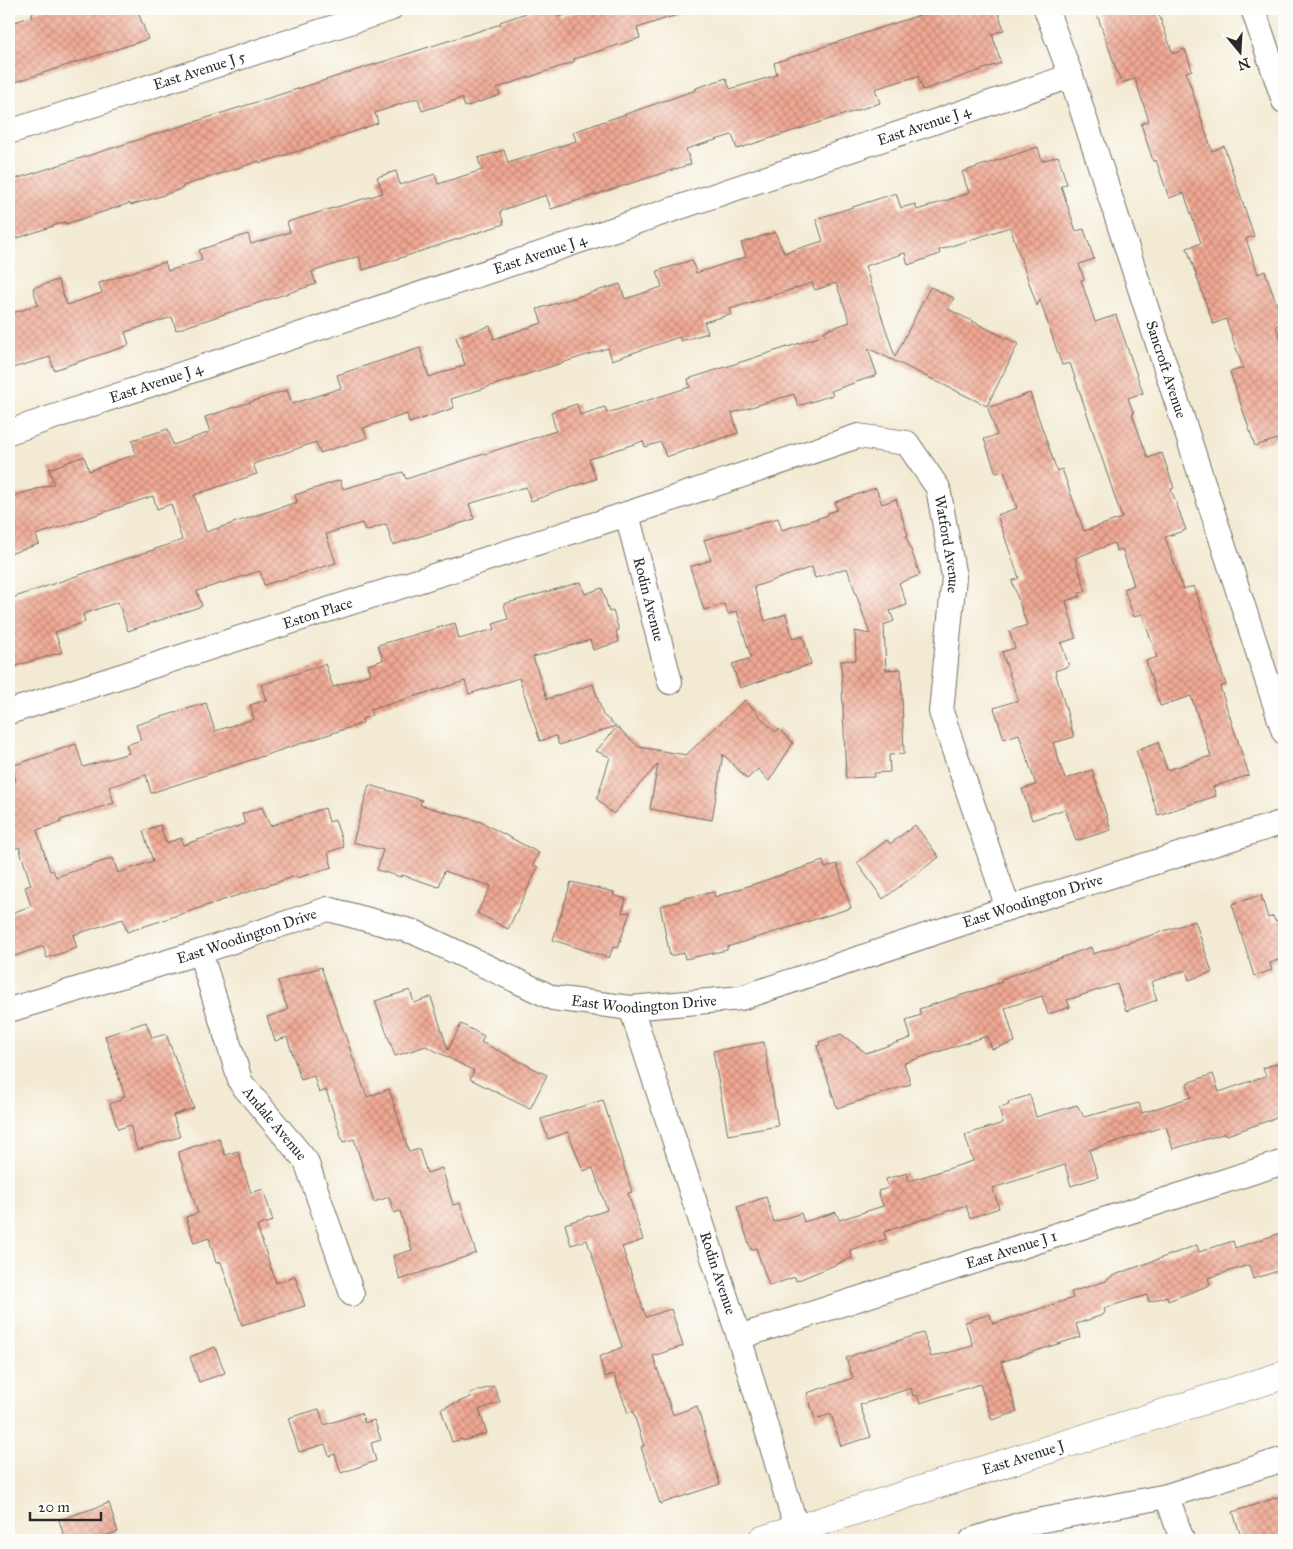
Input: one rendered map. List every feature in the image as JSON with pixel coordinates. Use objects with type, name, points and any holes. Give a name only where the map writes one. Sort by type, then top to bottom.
[{"type":"main road","name":"East Avenue J","points":[[762,1540],[799,1534],[1284,1375]]},
{"type":"street","name":"East Avenue J 5","points":[[9,132],[330,18],[390,9]]},
{"type":"street","name":"Sancroft Avenue","points":[[1046,9],[1071,76],[1284,732]]},
{"type":"street","points":[[1252,9],[1284,100]]},
{"type":"street","name":"East Avenue J 4","points":[[9,432],[1071,76]]},
{"type":"street","name":"Watford Avenue","points":[[626,514],[858,436],[907,443],[938,488],[954,577],[941,712],[1008,908]]},
{"type":"street","name":"Rodin Avenue","points":[[626,514],[670,682]]},
{"type":"street","name":"Eston Place","points":[[9,712],[626,514]]},
{"type":"street","name":"East Woodington Drive","points":[[9,1010],[200,952],[328,909],[414,932],[553,998],[631,1008],[741,998],[1008,908],[1284,822]]},
{"type":"street","name":"Andale Avenue","points":[[200,952],[241,1083],[306,1161],[352,1294]]},
{"type":"street","name":"Rodin Avenue","points":[[631,1008],[739,1336],[799,1534]]},
{"type":"street","name":"East Avenue J 1","points":[[739,1336],[1284,1162]]},
{"type":"street","points":[[972,1540],[1022,1524],[1168,1496],[1284,1459]]},
{"type":"street","points":[[1168,1496],[1182,1540]]},
{"type":"building","points":[[44,9],[137,9],[148,39],[9,84],[9,24],[33,16],[32,13]]},
{"type":"building","points":[[538,9],[557,9],[559,17],[587,9],[683,9],[683,13],[637,28],[640,38],[574,59],[574,62],[497,88],[500,95],[465,107],[462,98],[422,111],[418,98],[375,113],[378,123],[314,146],[260,163],[259,161],[183,186],[183,188],[161,196],[131,205],[130,203],[66,224],[65,222],[9,241],[9,181],[501,24],[500,22]]},
{"type":"building","points":[[938,9],[997,9],[1004,30],[992,34],[1001,63],[923,90],[918,76],[875,89],[880,103],[737,149],[732,135],[686,149],[691,164],[551,209],[546,195],[500,211],[504,224],[363,270],[359,256],[312,272],[316,284],[176,330],[172,317],[125,332],[129,345],[54,370],[50,357],[9,369],[9,314],[38,305],[33,288],[58,280],[67,305],[102,293],[99,283],[138,270],[165,262],[168,271],[202,260],[199,250],[248,234],[251,244],[290,232],[287,222],[383,193],[377,177],[396,171],[400,185],[435,174],[438,184],[482,170],[478,158],[504,150],[508,163],[576,141],[573,132],[726,78],[730,89],[777,75],[774,63]]},
{"type":"building","points":[[1095,9],[1157,9],[1173,54],[1185,49],[1192,70],[1186,72],[1212,151],[1224,146],[1254,236],[1246,239],[1258,274],[1265,271],[1283,323],[1276,326],[1284,351],[1284,437],[1255,446],[1230,372],[1243,368],[1226,319],[1213,324],[1187,248],[1201,243],[1184,193],[1169,198],[1156,160],[1153,161],[1141,124],[1149,121],[1135,79],[1121,83]]},
{"type":"building","points":[[1038,147],[1042,161],[1058,156],[1067,184],[1061,186],[1076,231],[1084,229],[1094,259],[1079,264],[1084,279],[1081,280],[1095,322],[1116,315],[1143,393],[1128,398],[1134,414],[1132,414],[1148,458],[1162,453],[1174,488],[1171,489],[1186,530],[1165,537],[1183,589],[1194,586],[1226,685],[1220,687],[1249,775],[1213,787],[1216,796],[1158,815],[1136,750],[1158,742],[1167,770],[1211,756],[1191,696],[1160,706],[1146,661],[1157,657],[1142,614],[1134,617],[1124,589],[1134,585],[1122,549],[1116,551],[1114,543],[1075,558],[1086,591],[1079,593],[1080,596],[1066,601],[1076,638],[1061,643],[1069,666],[1055,671],[1074,737],[1053,743],[1065,779],[1092,770],[1111,830],[1076,841],[1065,809],[1032,820],[1022,789],[1036,785],[1019,734],[1004,739],[994,708],[1018,700],[1002,652],[1015,648],[1009,631],[1027,625],[1012,581],[1019,578],[997,515],[1017,508],[1004,471],[996,473],[984,439],[997,435],[988,408],[1030,393],[1057,471],[1062,469],[1084,531],[1122,518],[1070,363],[1062,365],[1040,300],[1037,306],[1010,227],[939,250],[940,254],[908,265],[905,253],[865,266],[895,357],[930,287],[954,298],[948,309],[1018,344],[987,406],[868,348],[877,375],[831,391],[833,395],[798,406],[794,394],[732,413],[738,433],[666,457],[661,442],[645,447],[643,441],[589,459],[596,479],[531,501],[526,487],[469,504],[474,519],[393,545],[386,524],[365,531],[362,523],[326,534],[336,563],[264,585],[260,571],[197,591],[202,606],[128,631],[118,602],[83,614],[85,622],[55,632],[62,652],[9,668],[9,599],[182,540],[171,504],[157,509],[153,496],[36,535],[39,544],[9,554],[9,497],[54,484],[49,469],[84,456],[89,471],[136,454],[132,440],[168,429],[173,445],[210,432],[205,417],[287,390],[292,404],[341,388],[337,375],[420,348],[429,377],[465,365],[456,337],[490,326],[494,339],[542,323],[537,309],[620,284],[625,299],[662,287],[657,271],[692,260],[696,273],[746,257],[741,243],[775,232],[784,253],[823,241],[816,219],[896,193],[901,208],[915,204],[917,210],[969,193],[962,172]],"holes":[[[812,283],[815,290],[836,283],[850,322],[824,331],[825,335],[688,379],[690,387],[607,413],[605,407],[580,415],[577,404],[551,412],[556,431],[406,479],[403,472],[343,489],[340,480],[295,495],[297,502],[206,532],[194,495],[257,474],[253,464],[316,442],[320,453],[367,438],[363,428],[407,414],[409,423],[454,408],[451,399],[608,348],[612,360],[679,337],[681,341],[708,333],[704,322],[732,314],[730,309]]]},
{"type":"building","points":[[876,488],[882,504],[896,499],[908,535],[906,536],[920,575],[899,583],[907,605],[890,611],[894,621],[884,625],[886,670],[901,669],[904,754],[889,755],[890,772],[874,773],[874,777],[846,778],[841,661],[856,660],[855,631],[870,634],[847,568],[815,578],[812,567],[754,587],[765,621],[786,614],[793,639],[803,636],[811,664],[740,688],[732,664],[751,658],[737,611],[728,614],[724,604],[704,610],[690,567],[711,560],[704,540],[778,518],[782,530],[828,515],[828,513],[837,510],[835,502]]},
{"type":"building","points":[[581,582],[585,594],[602,588],[609,612],[613,611],[619,630],[616,631],[619,642],[593,650],[590,640],[533,657],[547,699],[593,684],[603,715],[616,726],[559,745],[556,736],[540,741],[519,678],[469,694],[465,681],[370,710],[372,715],[362,719],[363,723],[151,793],[146,775],[109,787],[114,803],[60,820],[61,822],[37,830],[50,871],[53,870],[56,877],[113,858],[118,873],[153,861],[143,831],[160,825],[166,843],[181,838],[183,845],[245,824],[242,814],[262,807],[270,826],[325,808],[329,822],[335,820],[344,847],[328,852],[332,867],[297,878],[296,876],[127,932],[123,919],[73,935],[77,948],[47,958],[43,946],[9,958],[9,914],[31,906],[25,887],[31,885],[19,847],[9,851],[9,783],[16,781],[12,766],[76,744],[83,767],[129,753],[126,745],[141,740],[136,725],[206,703],[215,731],[254,719],[250,705],[266,700],[261,685],[325,664],[333,687],[371,674],[368,665],[383,660],[378,645],[455,623],[459,639],[495,629],[493,624],[508,619],[504,604]]},
{"type":"building","points":[[745,700],[768,725],[776,732],[779,729],[793,743],[769,781],[758,769],[747,779],[723,754],[712,820],[650,809],[658,764],[613,814],[597,799],[610,757],[596,751],[617,727],[639,747],[686,755]]},
{"type":"building","points":[[369,785],[422,800],[420,805],[481,822],[539,853],[533,865],[538,867],[508,929],[477,913],[491,886],[444,871],[439,887],[402,875],[401,877],[377,870],[383,850],[353,842]]},
{"type":"building","points":[[915,825],[939,857],[883,899],[857,863],[887,840],[890,844]]},
{"type":"building","points":[[823,861],[825,868],[837,864],[851,908],[727,947],[727,950],[685,959],[684,953],[670,956],[660,906],[680,901],[680,899],[714,892],[715,897]]},
{"type":"building","points":[[571,882],[614,892],[613,895],[626,899],[622,913],[630,912],[618,948],[613,947],[609,958],[553,940]]},
{"type":"building","points":[[1261,895],[1268,918],[1273,916],[1275,921],[1284,918],[1284,958],[1270,963],[1272,970],[1254,976],[1232,904]]},
{"type":"building","points":[[1195,921],[1212,972],[1189,980],[1186,970],[1151,982],[1157,1000],[1126,1011],[1117,984],[1067,1000],[1070,1007],[1048,1014],[1042,996],[1005,1008],[1015,1042],[992,1049],[987,1036],[904,1063],[911,1084],[837,1108],[817,1046],[820,1045],[819,1042],[841,1034],[866,1053],[911,1038],[906,1020],[921,1015],[919,1009],[1002,982],[1001,979],[1091,947],[1093,954]]},
{"type":"building","points":[[321,967],[367,1097],[389,1089],[409,1152],[419,1149],[427,1173],[442,1168],[453,1205],[460,1203],[476,1253],[400,1280],[393,1256],[412,1250],[400,1211],[394,1213],[389,1197],[374,1202],[354,1139],[343,1142],[326,1090],[319,1093],[314,1076],[301,1080],[287,1037],[275,1041],[267,1017],[288,1010],[278,981]]},
{"type":"building","points":[[410,990],[414,1003],[431,997],[448,1050],[461,1024],[484,1036],[481,1042],[547,1075],[530,1109],[470,1079],[474,1071],[426,1046],[395,1056],[375,1001]]},
{"type":"building","points":[[146,1022],[152,1038],[166,1034],[194,1108],[173,1115],[180,1137],[137,1150],[130,1125],[118,1129],[110,1104],[121,1100],[120,1098],[125,1096],[105,1036]]},
{"type":"building","points":[[764,1042],[778,1126],[728,1135],[713,1051]]},
{"type":"building","points":[[1284,1061],[1284,1121],[1280,1121],[1279,1117],[1227,1135],[1226,1133],[1173,1149],[1166,1126],[1089,1150],[1098,1177],[1071,1186],[1065,1165],[993,1188],[999,1208],[970,1218],[966,1205],[884,1232],[886,1239],[850,1250],[852,1258],[796,1281],[795,1277],[769,1286],[756,1248],[751,1250],[737,1207],[766,1197],[774,1222],[801,1213],[804,1222],[836,1212],[839,1220],[883,1206],[878,1191],[888,1188],[886,1179],[907,1173],[909,1181],[973,1161],[965,1135],[1003,1123],[999,1108],[1009,1105],[1008,1102],[1030,1095],[1036,1117],[1077,1105],[1084,1117],[1139,1103],[1142,1113],[1191,1097],[1187,1083],[1213,1074],[1219,1092],[1266,1076],[1263,1068]]},
{"type":"building","points":[[603,1100],[632,1192],[628,1193],[643,1240],[622,1247],[646,1317],[671,1309],[683,1346],[653,1356],[673,1415],[697,1406],[720,1484],[660,1504],[641,1447],[644,1446],[633,1411],[628,1413],[614,1374],[605,1377],[599,1357],[622,1347],[587,1240],[571,1245],[565,1224],[607,1210],[593,1168],[583,1171],[568,1132],[548,1139],[541,1119]]},
{"type":"building","points":[[219,1138],[225,1155],[238,1151],[251,1193],[263,1189],[273,1221],[257,1226],[276,1283],[295,1276],[305,1306],[242,1325],[221,1262],[216,1263],[209,1238],[194,1243],[186,1217],[198,1213],[178,1152]]},
{"type":"building","points":[[1284,1232],[1284,1269],[1253,1279],[1249,1265],[1208,1278],[1210,1285],[1168,1301],[1167,1296],[1149,1302],[1147,1295],[1104,1308],[1105,1312],[1103,1315],[1076,1324],[1080,1337],[1001,1362],[1017,1412],[992,1420],[980,1384],[920,1403],[917,1395],[913,1396],[911,1388],[860,1405],[871,1437],[841,1446],[831,1414],[815,1419],[807,1393],[853,1378],[846,1358],[856,1354],[923,1333],[931,1357],[973,1346],[965,1322],[990,1314],[993,1324],[1073,1298],[1071,1292],[1106,1281],[1112,1276],[1197,1245],[1199,1252],[1233,1241],[1235,1248]]},
{"type":"building","points":[[215,1347],[225,1373],[199,1382],[190,1357]]},
{"type":"building","points":[[494,1386],[500,1402],[479,1410],[487,1433],[463,1441],[462,1439],[452,1442],[441,1409],[471,1397],[470,1393]]},
{"type":"building","points":[[319,1409],[324,1425],[361,1413],[365,1423],[374,1420],[381,1440],[371,1443],[376,1461],[341,1473],[335,1454],[329,1456],[325,1444],[299,1452],[288,1418]]},
{"type":"building","points":[[1284,1495],[1284,1540],[1242,1540],[1233,1512]]},
{"type":"building","points":[[109,1503],[118,1532],[92,1540],[65,1540],[59,1520]]}]
